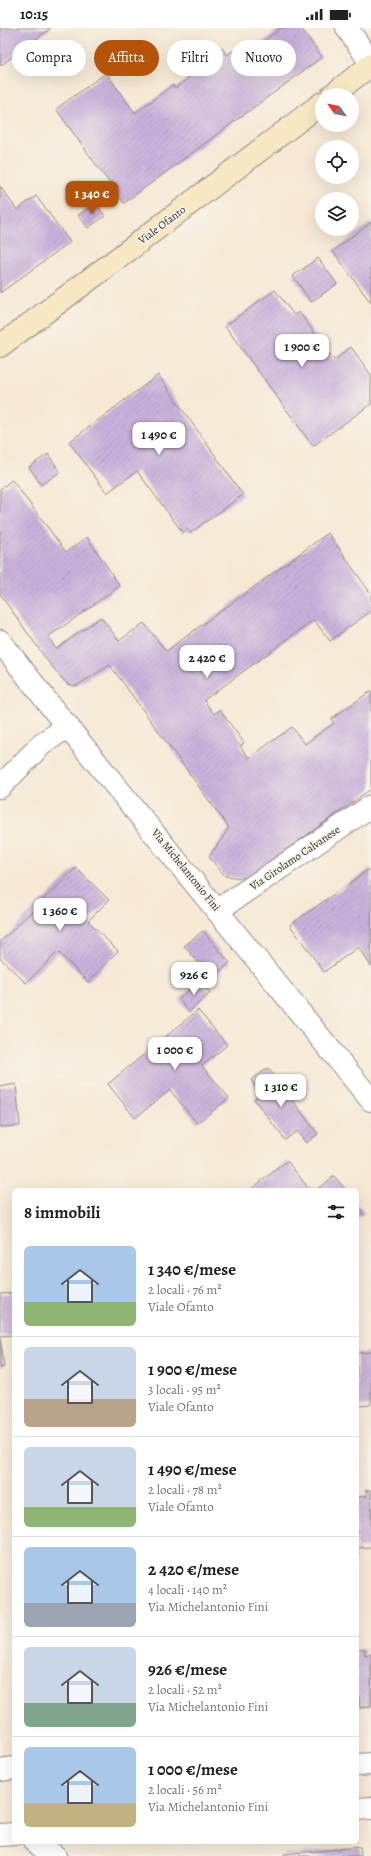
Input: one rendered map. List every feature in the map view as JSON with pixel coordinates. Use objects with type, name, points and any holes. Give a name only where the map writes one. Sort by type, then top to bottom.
[{"type":"main road","points":[[341,88],[371,64]]},
{"type":"main road","name":"Viale Ofanto","points":[[0,346],[114,262],[315,108]]},
{"type":"street","points":[[347,28],[371,64]]},
{"type":"street","name":"Via Michelantonio Fini","points":[[0,641],[371,1100]]},
{"type":"street","points":[[0,787],[41,745],[68,726]]},
{"type":"street","name":"Via Girolamo Calvanese","points":[[218,910],[371,806]]},
{"type":"street","points":[[359,1765],[371,1764]]},
{"type":"street","points":[[0,1770],[12,1768]]},
{"type":"street","points":[[359,1809],[371,1808]]},
{"type":"street","points":[[0,1835],[12,1834]]},
{"type":"street","points":[[38,1844],[55,1856]]},
{"type":"building","points":[[0,28],[51,28],[35,40],[12,40],[12,57],[0,66]]},
{"type":"building","points":[[281,28],[301,28],[322,57],[124,203],[56,109],[102,76],[108,76],[135,113],[173,85],[175,88],[191,76],[223,76],[223,49],[227,55],[231,52],[231,76],[296,76],[296,40],[265,40]]},
{"type":"building","points":[[0,186],[17,210],[36,196],[70,242],[0,293]]},
{"type":"building","points":[[96,203],[105,216],[88,228],[78,215]]},
{"type":"building","points":[[371,222],[371,303],[333,251],[353,236],[359,236],[359,231]]},
{"type":"building","points":[[318,258],[337,284],[311,302],[293,276]]},
{"type":"building","points":[[275,290],[294,315],[299,312],[334,360],[351,347],[371,375],[371,404],[313,446],[225,326]]},
{"type":"building","points":[[158,375],[243,495],[190,533],[187,529],[183,533],[137,471],[107,493],[69,442]]},
{"type":"building","points":[[48,454],[60,472],[41,485],[29,467]]},
{"type":"building","points":[[12,480],[66,552],[87,537],[120,586],[48,637],[56,649],[101,617],[119,641],[144,623],[166,651],[328,533],[371,594],[371,611],[330,641],[314,620],[204,700],[214,714],[220,710],[244,743],[240,746],[249,758],[292,727],[305,744],[334,723],[331,719],[371,691],[371,789],[248,877],[225,876],[209,857],[229,828],[110,665],[76,686],[67,684],[49,663],[0,594],[0,489]]},
{"type":"building","points":[[76,868],[109,900],[88,921],[118,951],[88,982],[58,952],[26,983],[0,958],[0,942]]},
{"type":"building","points":[[371,868],[371,966],[358,947],[324,972],[290,925]]},
{"type":"building","points":[[203,931],[230,963],[211,978],[184,946]]},
{"type":"building","points":[[199,981],[210,993],[189,1012],[179,999]]},
{"type":"building","points":[[198,1010],[227,1045],[202,1066],[229,1098],[197,1123],[170,1090],[135,1118],[108,1084]]},
{"type":"building","points":[[268,1068],[318,1134],[306,1143],[297,1131],[285,1140],[254,1099],[261,1094],[251,1080]]},
{"type":"building","points":[[16,1084],[20,1126],[0,1127],[0,1087]]},
{"type":"building","points":[[287,1161],[308,1188],[253,1188]]},
{"type":"building","points":[[334,1176],[344,1188],[319,1188]]},
{"type":"building","points":[[359,1207],[364,1213],[359,1217]]},
{"type":"building","points":[[12,1293],[12,1335],[0,1336],[0,1294]]},
{"type":"building","points":[[0,1338],[4,1367],[0,1368]]},
{"type":"building","points":[[371,1352],[370,1405],[359,1406],[359,1353]]},
{"type":"building","points":[[366,1490],[371,1490],[371,1547],[359,1548],[359,1497],[367,1496]]},
{"type":"building","points":[[359,1649],[365,1649],[365,1655],[371,1654],[371,1706],[360,1708]]},
{"type":"building","points":[[360,1847],[361,1856],[284,1856],[284,1854]]}]
